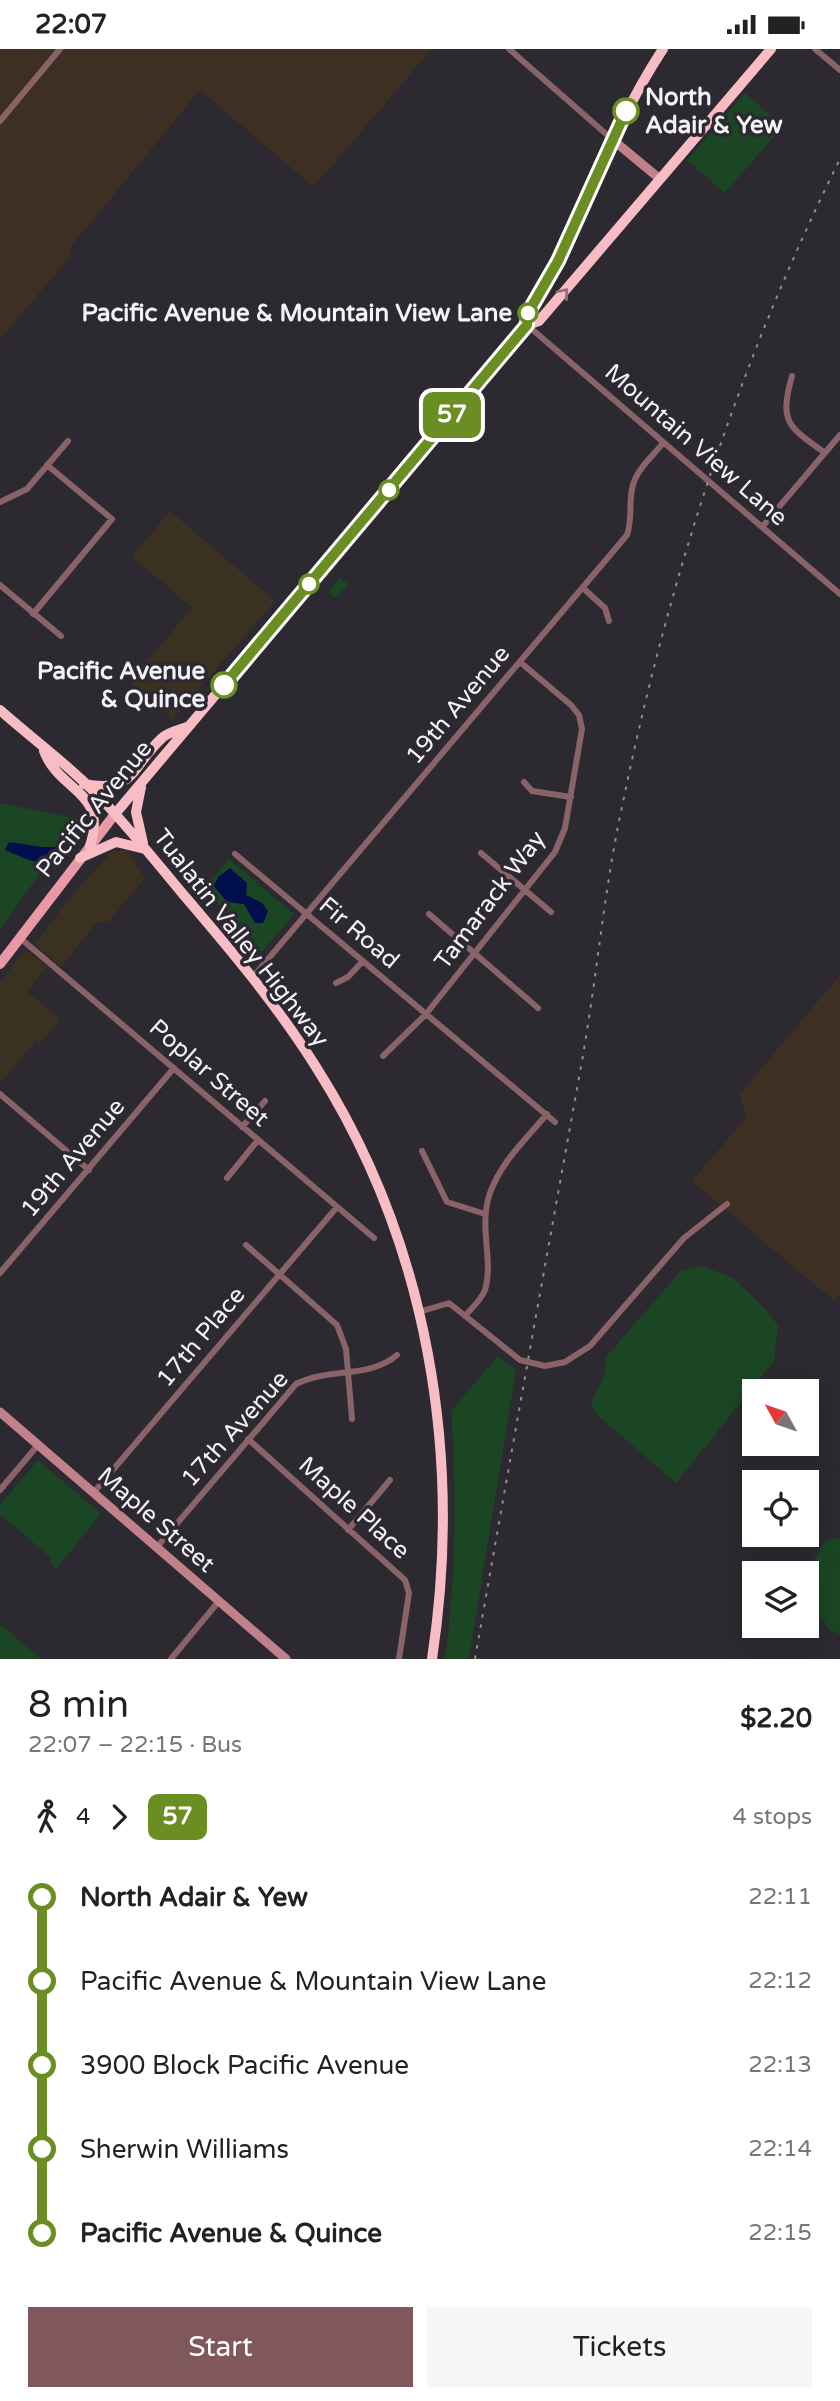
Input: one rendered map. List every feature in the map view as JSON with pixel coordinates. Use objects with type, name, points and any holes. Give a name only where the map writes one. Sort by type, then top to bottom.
[{"type":"highway","points":[[527,325],[528,313],[558,261],[613,140],[663,49]]},
{"type":"highway","name":"Pacific Avenue","points":[[115,814],[527,325],[539,321],[771,49]]},
{"type":"highway","name":"Tualatin Valley Highway","points":[[0,710],[84,784],[145,849],[252,978],[317,1069],[355,1137],[393,1227],[419,1312],[437,1405],[444,1493],[443,1561],[432,1659]]},
{"type":"highway","points":[[84,784],[111,788],[116,786],[130,777],[164,736],[190,726]]},
{"type":"highway","points":[[44,748],[50,766],[91,805],[94,826],[90,846]]},
{"type":"highway","points":[[80,858],[116,842],[145,849],[136,812],[142,783]]},
{"type":"main road","name":"Pacific Avenue","points":[[0,964],[115,814]]},
{"type":"street","points":[[0,121],[60,49]]},
{"type":"street","points":[[509,49],[660,179]]},
{"type":"street","points":[[815,49],[840,71]]},
{"type":"street","name":"Mountain View Lane","points":[[527,325],[840,594]]},
{"type":"street","points":[[792,376],[785,413],[788,422],[825,453]]},
{"type":"street","points":[[762,527],[840,435]]},
{"type":"street","points":[[0,502],[27,489],[68,441]]},
{"type":"street","name":"19th Avenue","points":[[252,978],[627,535],[632,520],[632,487],[638,474],[663,443]]},
{"type":"street","points":[[33,614],[111,519],[47,465]]},
{"type":"street","points":[[0,585],[61,636]]},
{"type":"street","points":[[583,588],[605,608],[610,621]]},
{"type":"street","name":"Tamarack Way","points":[[383,1056],[426,1014],[526,891],[555,852],[565,828],[582,729],[579,715],[520,661]]},
{"type":"street","points":[[524,782],[532,791],[571,797]]},
{"type":"street","points":[[481,853],[551,912]]},
{"type":"street","name":"Fir Road","points":[[235,854],[555,1122]]},
{"type":"street","points":[[429,914],[538,1008]]},
{"type":"street","name":"Poplar Street","points":[[20,938],[374,1238]]},
{"type":"street","points":[[336,983],[348,977],[363,961]]},
{"type":"street","name":"19th Avenue","points":[[0,1273],[174,1068]]},
{"type":"street","points":[[0,1094],[89,1170]]},
{"type":"street","points":[[242,1126],[265,1101]]},
{"type":"street","points":[[465,1316],[481,1297],[486,1285],[485,1214],[496,1177],[547,1114]]},
{"type":"street","points":[[227,1178],[258,1139]]},
{"type":"street","points":[[422,1151],[447,1202],[485,1214]]},
{"type":"street","points":[[419,1312],[449,1303],[520,1360],[545,1366],[565,1362],[590,1346],[684,1238],[727,1204]]},
{"type":"street","name":"17th Place","points":[[94,1492],[337,1207]]},
{"type":"street","points":[[246,1245],[337,1325],[346,1349],[352,1419]]},
{"type":"street","name":"17th Avenue","points":[[157,1547],[296,1384],[322,1373],[376,1367],[397,1355]]},
{"type":"street","name":"Maple Street","points":[[0,1412],[282,1658]]},
{"type":"street","name":"Maple Place","points":[[248,1439],[397,1571],[407,1584],[404,1645],[399,1659]]},
{"type":"street","points":[[0,1490],[38,1445]]},
{"type":"street","points":[[348,1529],[390,1480]]},
{"type":"street","points":[[171,1659],[219,1601]]},
{"type":"shaded area","points":[[0,49],[432,49],[314,187],[200,90],[69,249],[73,253],[0,340]]},
{"type":"shaded area","points":[[170,511],[275,601],[173,719],[130,682],[192,608],[132,556]]},
{"type":"shaded area","points":[[9,842],[62,847],[48,859],[35,861],[5,850]]},
{"type":"shaded area","points":[[126,850],[145,878],[109,921],[96,923],[61,967],[35,944],[68,900],[112,851]]},
{"type":"shaded area","points":[[230,868],[247,883],[246,895],[262,903],[268,911],[263,923],[255,923],[244,904],[227,902],[214,886],[218,877]]},
{"type":"shaded area","points":[[29,952],[47,967],[27,991],[60,1020],[40,1043],[36,1040],[0,1083],[0,983],[22,953]]},
{"type":"shaded area","points":[[840,975],[840,1295],[834,1301],[692,1181],[747,1116],[739,1095]]},
{"type":"green space","points":[[745,93],[783,126],[725,193],[687,160]]},
{"type":"green space","points":[[340,578],[348,584],[336,598],[328,592]]},
{"type":"green space","points":[[0,803],[79,819],[0,929]]},
{"type":"green space","points":[[229,859],[294,914],[263,951],[255,952],[205,887]]},
{"type":"green space","points":[[702,1266],[733,1278],[769,1313],[778,1326],[774,1361],[760,1379],[742,1379],[742,1401],[676,1483],[597,1415],[591,1402],[604,1378],[606,1357],[681,1271]]},
{"type":"green space","points":[[498,1356],[516,1369],[469,1659],[445,1659],[454,1535],[451,1411]]},
{"type":"green space","points":[[38,1460],[101,1514],[55,1570],[49,1556],[0,1514],[0,1505]]},
{"type":"green space","points":[[840,1539],[840,1634],[829,1630],[819,1613],[819,1561],[813,1561],[825,1541]]},
{"type":"green space","points":[[0,1624],[41,1659],[0,1659]]},
{"type":"railway","points":[[475,1659],[582,1061],[616,838],[640,723],[684,557],[738,395],[803,236],[840,159]]},
{"type":"bus line","name":"57","points":[[224,685],[527,325],[528,313],[558,261],[626,111]]},
{"type":"place","name":"North Adair & Yew","points":[[626,111]]},
{"type":"place","name":"Pacific Avenue & Mountain View Lane","points":[[528,313]]},
{"type":"place","name":"Pacific Avenue & Quince","points":[[224,685]]}]
